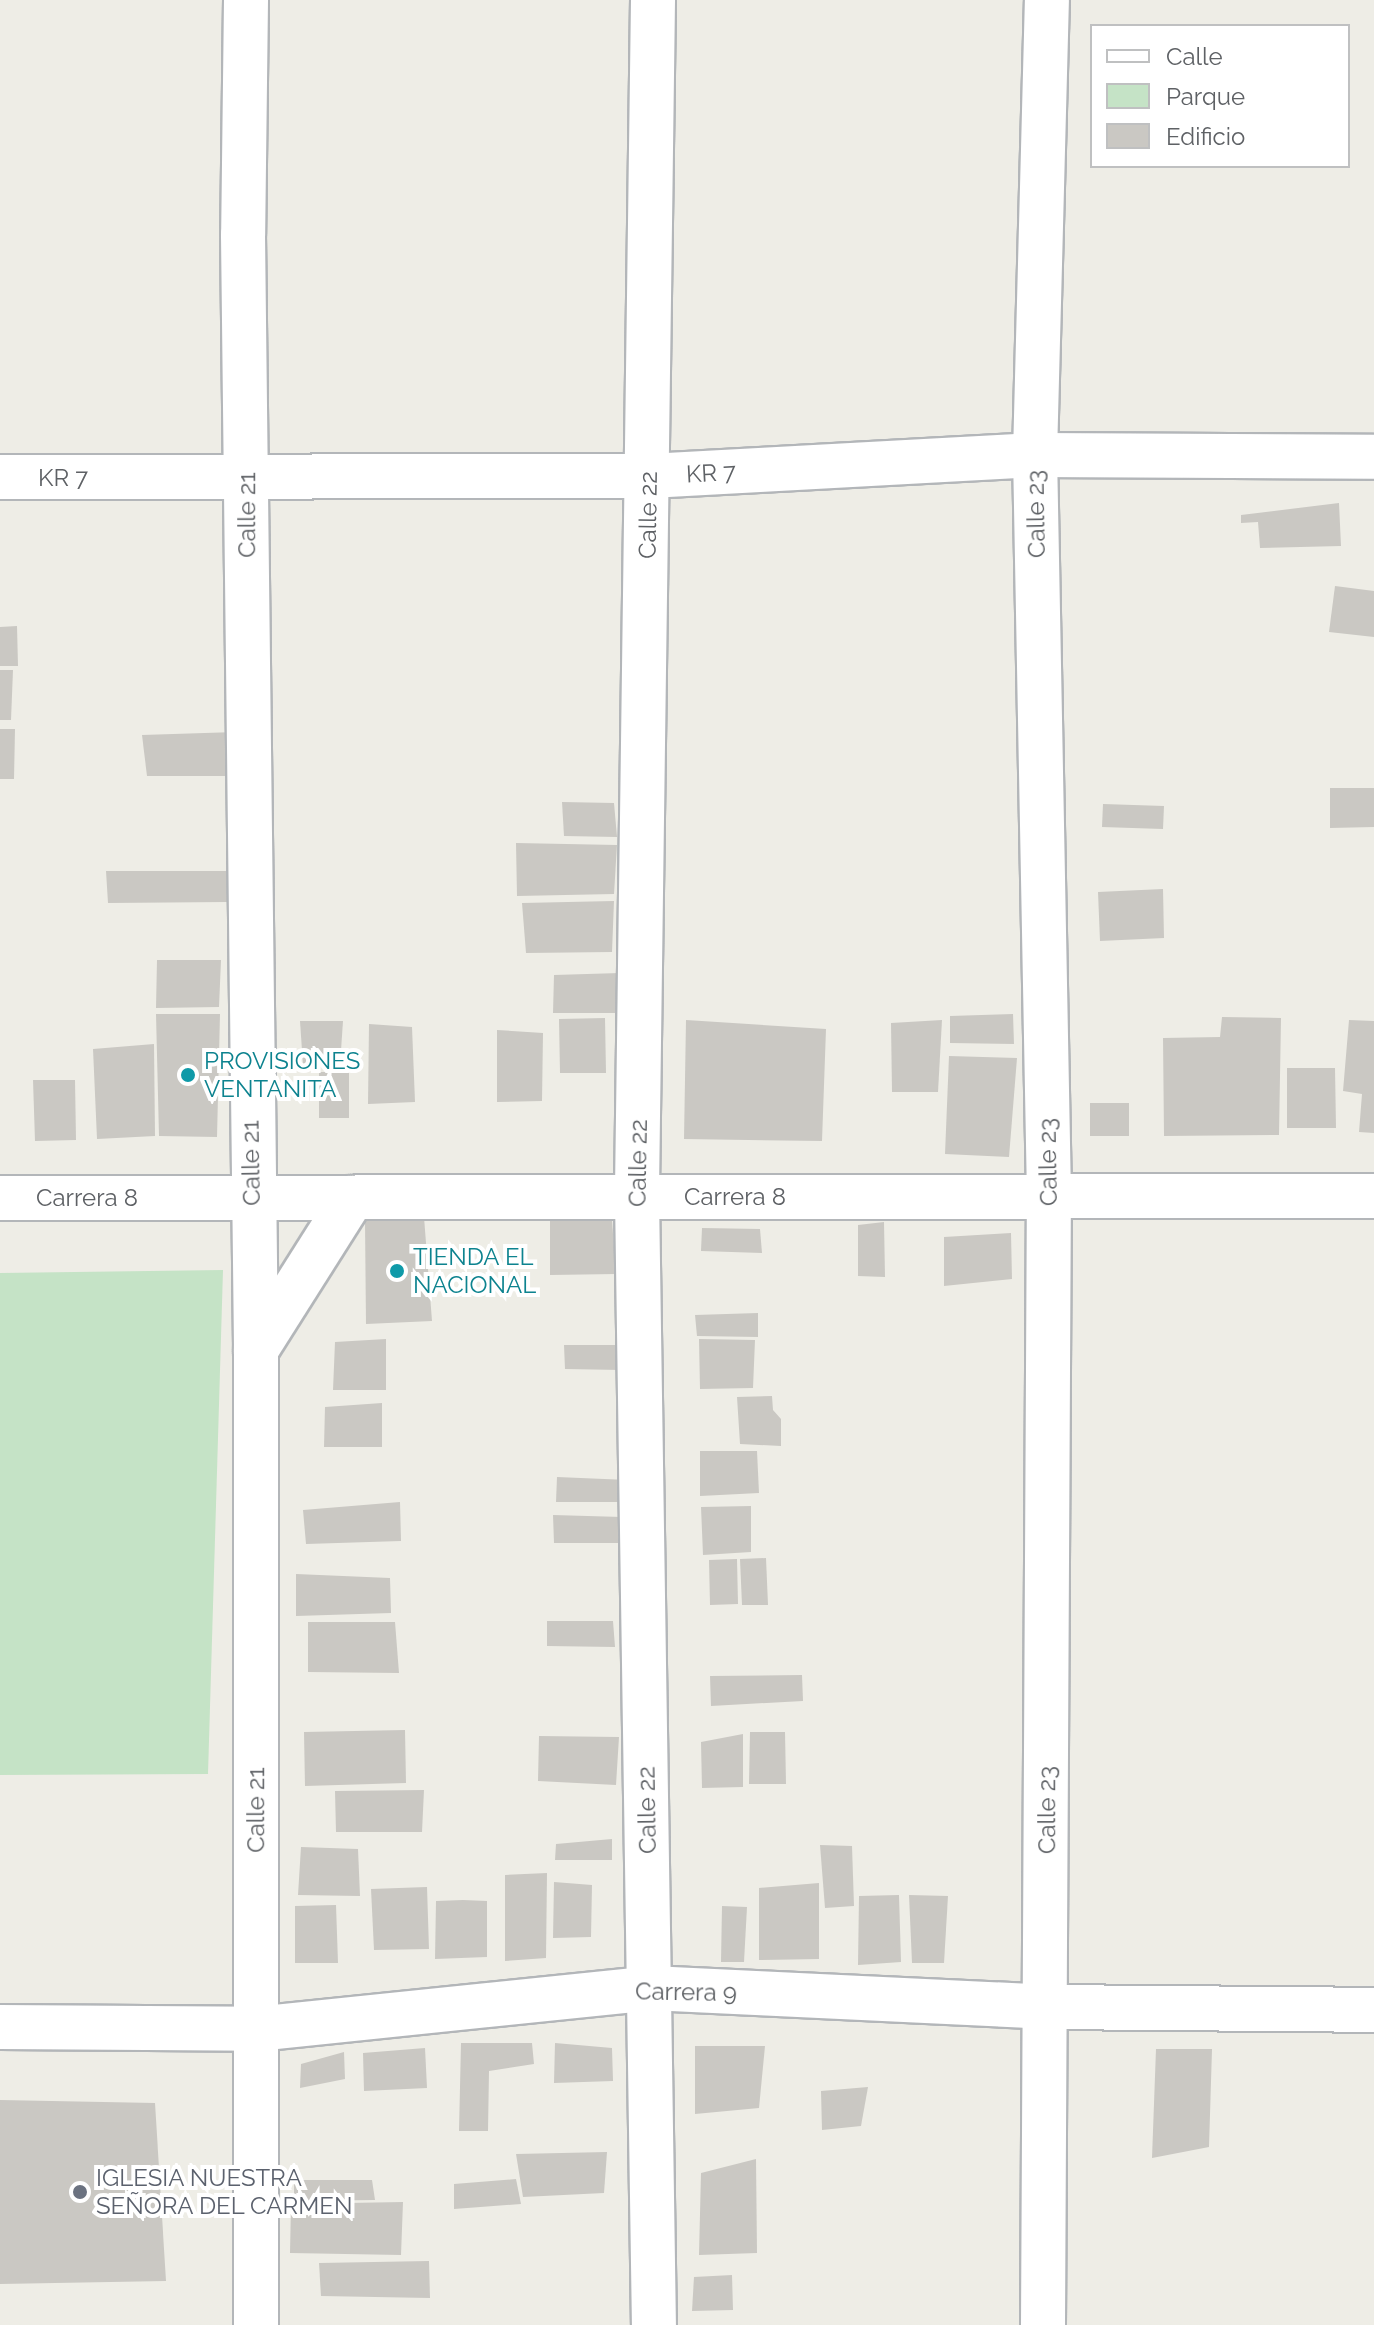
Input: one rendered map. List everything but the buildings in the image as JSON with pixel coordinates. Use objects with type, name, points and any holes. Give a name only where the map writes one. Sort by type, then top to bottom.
[{"type":"street","name":"Calle 21","points":[[246,0],[251,1198],[256,1350],[256,2325]]},
{"type":"street","name":"Calle 22","points":[[653,0],[637,1197],[654,2325]]},
{"type":"street","name":"Calle 23","points":[[1043,2325],[1049,1196],[1035,455],[1047,0]]},
{"type":"street","name":"KR 7","points":[[0,477],[649,476],[1035,455],[1374,457]]},
{"type":"street","name":"Carrera 8","points":[[0,1198],[1374,1196]]},
{"type":"street","points":[[256,1350],[352,1198]]},
{"type":"street","name":"Carrera 9","points":[[0,2027],[256,2029],[650,1988],[1046,2007],[1374,2010]]},
{"type":"green space","points":[[223,1270],[208,1774],[0,1775],[0,1273]]},
{"type":"place","name":"PROVISIONES VENTANITA","points":[[188,1075]]},
{"type":"place","name":"TIENDA EL NACIONAL","points":[[397,1271]]},
{"type":"place","name":"IGLESIA NUESTRA SEÑORA DEL CARMEN","points":[[80,2192]]}]
